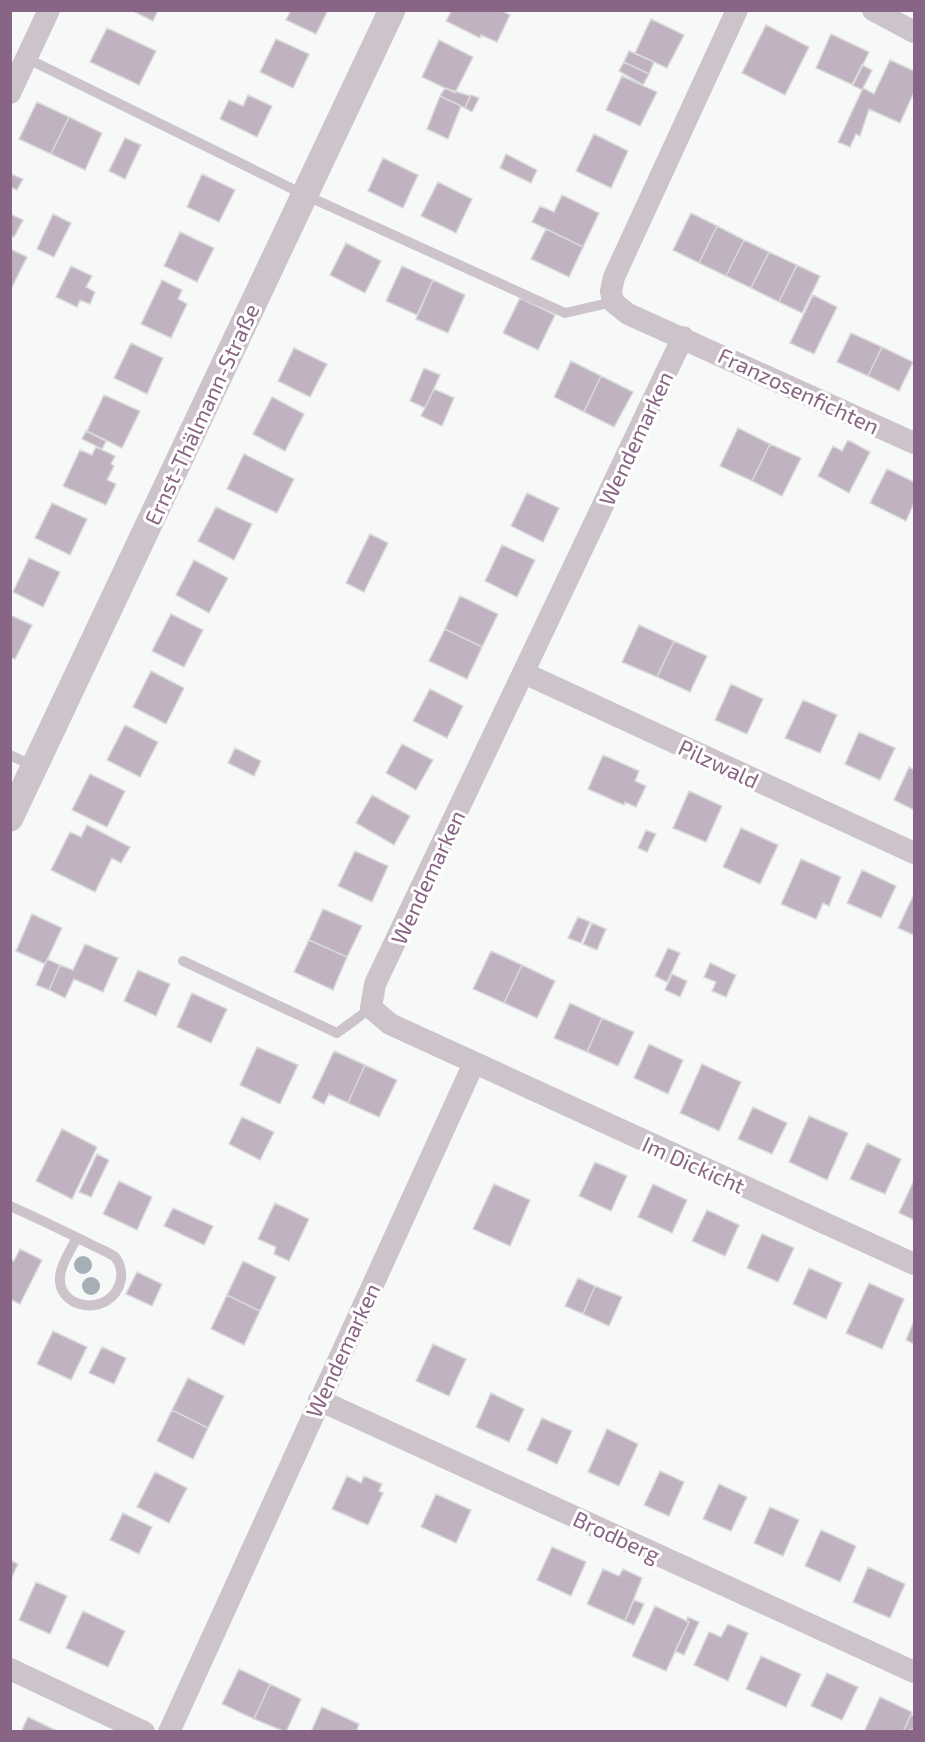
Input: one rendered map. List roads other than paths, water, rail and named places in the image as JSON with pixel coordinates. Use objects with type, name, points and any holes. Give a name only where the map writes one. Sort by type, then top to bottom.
[{"type":"street","points":[[10,93],[49,10]]},
{"type":"street","name":"Ernst-Thälmann-Straße","points":[[10,818],[392,10]]},
{"type":"street","points":[[683,337],[628,314],[613,302],[611,291],[614,277],[737,10]]},
{"type":"street","points":[[873,10],[915,32]]},
{"type":"street","name":"Franzosenfichten","points":[[683,337],[915,443]]},
{"type":"street","name":"Wendemarken","points":[[371,1008],[375,984],[683,337]]},
{"type":"street","name":"Pilzwald","points":[[524,673],[915,853]]},
{"type":"street","points":[[371,1008],[390,1024],[474,1063]]},
{"type":"street","name":"Wendemarken","points":[[169,1731],[474,1063]]},
{"type":"street","name":"Im Dickicht","points":[[474,1063],[915,1264]]},
{"type":"street","name":"Brodberg","points":[[319,1400],[915,1672]]},
{"type":"street","points":[[10,1669],[144,1731]]},
{"type":"lane","points":[[26,58],[305,195],[565,313],[613,302]]},
{"type":"lane","points":[[10,755],[35,767]]},
{"type":"lane","points":[[183,961],[337,1033],[371,1008]]},
{"type":"lane","points":[[10,1206],[76,1238],[114,1257],[122,1273],[115,1294],[98,1305],[88,1306],[70,1300],[60,1283],[60,1272],[76,1238]]}]
